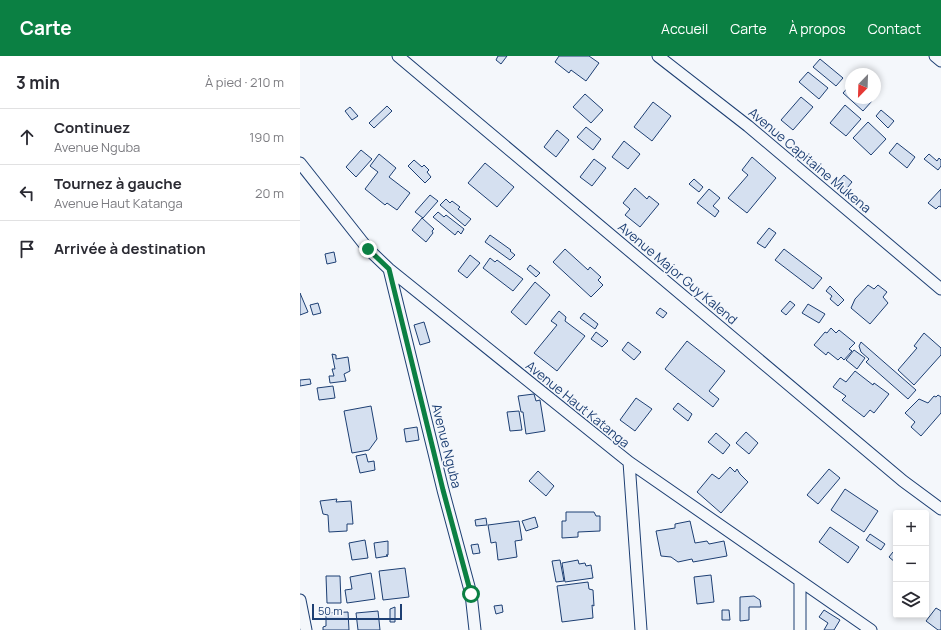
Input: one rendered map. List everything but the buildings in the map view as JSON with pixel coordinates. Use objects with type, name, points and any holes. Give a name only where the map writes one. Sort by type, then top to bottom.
[{"type":"street","name":"Avenue Major Guy Kalend","points":[[398,56],[903,481],[941,509]]},
{"type":"street","name":"Avenue Capitaine Mukena","points":[[658,56],[748,126],[941,289]]},
{"type":"street","points":[[935,56],[941,61]]},
{"type":"street","name":"Avenue Haut Katanga","points":[[300,163],[368,249],[389,269],[628,462],[871,630]]},
{"type":"street","name":"Avenue Nguba","points":[[389,269],[443,490],[471,594],[475,630]]},
{"type":"street","points":[[628,462],[641,630]]},
{"type":"street","points":[[800,580],[800,630]]},
{"type":"street","points":[[300,600],[306,630]]},
{"type":"route","points":[[368,249],[389,269],[443,490],[471,594]]}]
